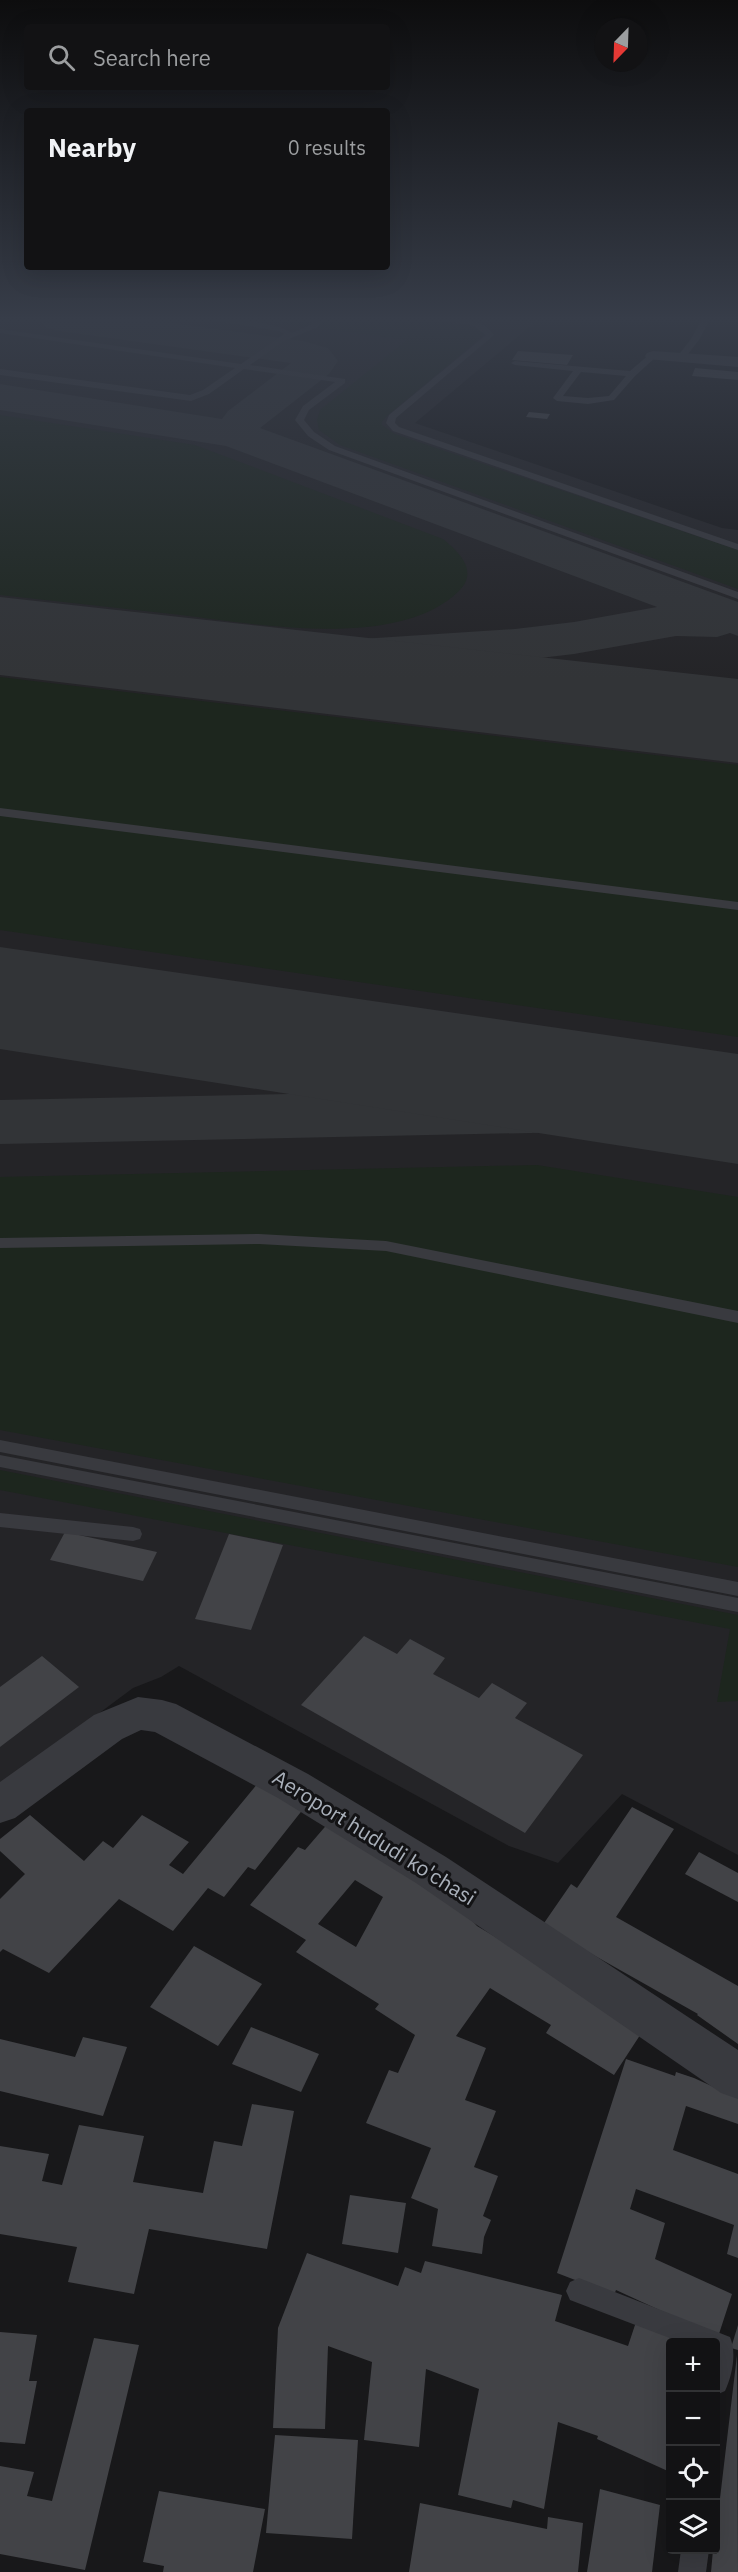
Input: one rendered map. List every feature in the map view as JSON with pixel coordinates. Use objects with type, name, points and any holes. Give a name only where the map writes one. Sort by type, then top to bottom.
[{"type":"street","name":"Aeroport hududi ko'chasi","points":[[0,1805],[108,1727],[138,1713],[162,1716],[293,1786],[431,1870],[738,2077]]},
{"type":"lane","points":[[319,439],[332,448],[738,596]]},
{"type":"lane","points":[[423,439],[738,547]]},
{"type":"lane","points":[[433,439],[738,542]]},
{"type":"lane","points":[[0,812],[738,906]]},
{"type":"lane","points":[[0,1243],[259,1239],[386,1246],[738,1317]]},
{"type":"lane","points":[[0,1446],[738,1589]]},
{"type":"lane","points":[[0,1461],[738,1605]]},
{"type":"lane","points":[[0,1520],[133,1534]]},
{"type":"lane","points":[[579,2292],[701,2338]]},
{"type":"lane","points":[[693,2572],[695,2554]]},
{"type":"shaded area","points":[[0,439],[462,439],[722,528],[738,530],[738,1855],[622,1794],[558,1863],[509,1846],[179,1666],[161,1677],[133,1688],[0,1787]]},
{"type":"shaded area","points":[[0,439],[156,439],[195,445],[443,539],[460,556],[467,569],[465,584],[432,610],[399,622],[362,627],[322,629],[281,627],[0,595]]},
{"type":"shaded area","points":[[332,439],[410,439],[738,550],[738,589],[340,445]]},
{"type":"shaded area","points":[[0,677],[738,765],[738,1037],[0,930]]},
{"type":"shaded area","points":[[537,1165],[738,1197],[738,1567],[0,1430],[0,1177]]},
{"type":"shaded area","points":[[0,1470],[738,1615],[738,1701],[717,1702],[730,1629],[0,1490]]},
{"type":"building","points":[[65,1532],[157,1552],[143,1581],[50,1560]]},
{"type":"building","points":[[229,1534],[283,1545],[251,1630],[195,1619]]},
{"type":"building","points":[[364,1636],[397,1654],[410,1639],[445,1658],[433,1674],[479,1698],[492,1683],[527,1703],[515,1718],[583,1755],[525,1833],[301,1705]]},
{"type":"building","points":[[42,1656],[79,1687],[0,1747],[0,1687]]},
{"type":"building","points":[[258,1783],[304,1808],[255,1870],[248,1867],[224,1897],[208,1888],[173,1931],[119,1899],[49,1973],[3,1949],[0,1952],[0,1899],[25,1874],[0,1851],[0,1839],[30,1815],[84,1861],[103,1841],[113,1848],[142,1815],[189,1842],[169,1865],[183,1874]]},
{"type":"building","points":[[632,1807],[674,1829],[616,1917],[738,1986],[738,2044],[698,2014],[542,1926],[571,1884],[577,1888]]},
{"type":"building","points":[[330,1821],[440,1886],[477,1926],[646,2026],[614,2075],[546,2033],[551,2025],[490,1988],[456,2036],[486,2048],[465,2100],[496,2111],[474,2167],[498,2176],[483,2216],[491,2220],[484,2237],[482,2254],[432,2246],[438,2209],[411,2198],[431,2148],[366,2123],[389,2070],[398,2073],[415,2035],[375,2009],[379,2004],[296,1952],[306,1940],[250,1905],[298,1847],[305,1850]],"holes":[[[355,1880],[383,1897],[356,1947],[318,1924]]]},
{"type":"building","points":[[699,1852],[738,1873],[738,1902],[685,1874]]},
{"type":"building","points":[[194,1946],[262,1984],[218,2046],[150,2007]]},
{"type":"building","points":[[251,2027],[319,2054],[301,2092],[232,2064]]},
{"type":"building","points":[[83,2037],[127,2047],[103,2116],[0,2091],[0,2039],[75,2057]]},
{"type":"building","points":[[626,2059],[675,2076],[676,2072],[694,2078],[738,2098],[738,2124],[686,2106],[673,2150],[738,2174],[738,2258],[727,2254],[734,2225],[636,2189],[630,2209],[665,2223],[655,2259],[732,2294],[718,2337],[616,2290],[614,2295],[557,2273]]},
{"type":"building","points":[[252,2104],[294,2111],[267,2249],[149,2229],[134,2294],[68,2282],[77,2247],[0,2234],[0,2146],[49,2154],[42,2181],[62,2185],[79,2125],[144,2136],[133,2182],[203,2193],[214,2141],[242,2146]]},
{"type":"building","points":[[350,2195],[406,2203],[398,2253],[342,2244]]},
{"type":"building","points":[[307,2253],[398,2286],[405,2267],[421,2273],[425,2261],[562,2295],[555,2321],[628,2346],[638,2316],[690,2338],[666,2338],[666,2470],[597,2439],[598,2436],[558,2422],[544,2509],[513,2500],[511,2508],[458,2495],[479,2389],[426,2369],[419,2447],[364,2440],[372,2362],[328,2346],[325,2429],[273,2428],[278,2328]]},
{"type":"building","points":[[738,2325],[738,2350],[731,2348]]},
{"type":"building","points":[[0,2332],[37,2335],[29,2381],[37,2381],[25,2444],[0,2442]]},
{"type":"building","points":[[94,2338],[139,2345],[85,2570],[0,2554],[0,2466],[34,2472],[27,2496],[52,2501]]},
{"type":"building","points":[[737,2355],[738,2572],[711,2572],[713,2554],[720,2554],[720,2498]]},
{"type":"building","points":[[275,2435],[358,2440],[352,2539],[266,2533]]},
{"type":"building","points":[[600,2489],[660,2505],[652,2572],[587,2572]]},
{"type":"building","points":[[159,2491],[265,2509],[253,2572],[163,2572],[164,2566],[143,2562]]},
{"type":"building","points":[[420,2503],[547,2529],[548,2517],[583,2523],[578,2572],[409,2572]]},
{"type":"taxiway","points":[[249,439],[738,620]]},
{"type":"taxiway","points":[[240,663],[515,645],[574,638],[655,623],[717,621]]},
{"type":"taxiway","points":[[731,720],[738,721]]},
{"type":"taxiway","points":[[0,1122],[719,1107]]},
{"type":"runway","points":[[0,636],[738,721]]},
{"type":"runway","points":[[0,998],[738,1109]]}]
